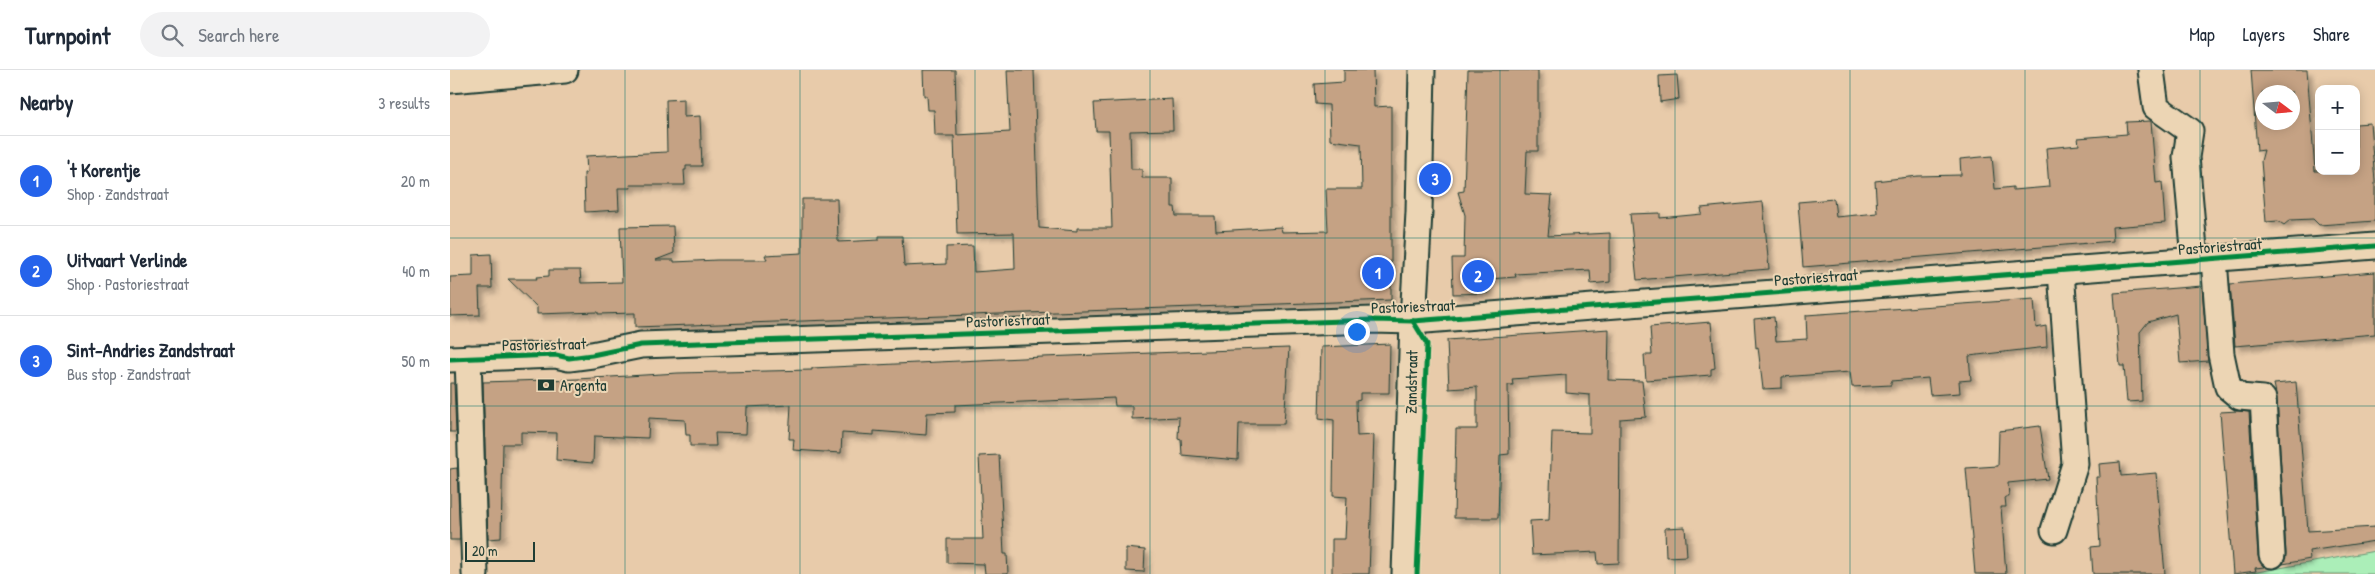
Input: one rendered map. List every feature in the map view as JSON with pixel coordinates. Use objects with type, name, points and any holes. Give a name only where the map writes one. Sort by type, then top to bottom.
[{"type":"street","points":[[450,80],[485,73],[565,70]]},
{"type":"street","name":"Zandstraat","points":[[1405,574],[1413,321],[1420,212],[1422,70]]},
{"type":"street","points":[[2151,70],[2156,107],[2190,131],[2186,157],[2228,387],[2240,397],[2263,399],[2272,555]]},
{"type":"street","name":"Pastoriestraat","points":[[459,358],[556,355],[569,358],[641,345],[1373,320],[1413,321],[2375,246]]},
{"type":"street","points":[[2054,530],[2075,464],[2061,271]]},
{"type":"street","points":[[459,358],[475,574]]},
{"type":"green space","points":[[2375,551],[2375,574],[2246,574]]},
{"type":"building","points":[[923,70],[955,70],[957,135],[1010,132],[1007,70],[1034,70],[1039,228],[1077,231],[1077,228],[1112,228],[1109,131],[1096,131],[1094,103],[1172,99],[1173,130],[1130,131],[1131,169],[1142,169],[1142,178],[1172,178],[1172,207],[1175,207],[1176,216],[1215,216],[1216,231],[1281,227],[1282,232],[1328,231],[1326,189],[1362,189],[1361,144],[1330,140],[1329,105],[1315,104],[1314,84],[1344,82],[1344,70],[1373,70],[1374,107],[1391,106],[1391,300],[635,327],[635,313],[537,314],[537,307],[508,279],[537,279],[536,277],[549,276],[549,270],[580,270],[581,283],[622,282],[620,227],[673,226],[674,253],[656,260],[674,260],[674,262],[767,260],[765,255],[802,253],[802,199],[837,199],[838,242],[879,240],[879,236],[902,236],[904,266],[946,264],[946,247],[973,246],[974,272],[1015,269],[1014,233],[957,234],[954,136],[935,136],[934,110],[928,110],[927,96],[924,96]]},
{"type":"building","points":[[1468,70],[1538,70],[1538,151],[1527,151],[1525,194],[1552,195],[1548,236],[1610,233],[1610,282],[1591,284],[1590,270],[1515,274],[1516,277],[1489,279],[1489,293],[1453,294],[1452,258],[1464,258],[1465,215],[1458,192],[1464,191]]},
{"type":"building","points":[[2251,70],[2307,70],[2315,175],[2360,175],[2360,124],[2370,123],[2375,181],[2375,221],[2319,225],[2313,219],[2290,220],[2284,225],[2278,221],[2266,222],[2261,161],[2264,150],[2257,151],[2255,130],[2300,130],[2300,85],[2255,85],[2255,124]]},
{"type":"building","points":[[1677,75],[1679,99],[1660,102],[1659,76]]},
{"type":"building","points":[[684,99],[684,117],[700,116],[702,166],[686,166],[686,170],[684,170],[685,185],[630,185],[631,188],[618,188],[619,210],[585,212],[584,173],[587,173],[586,156],[667,152],[666,100]]},
{"type":"building","points":[[2151,121],[2156,183],[2162,182],[2165,223],[2112,227],[2113,241],[1803,267],[1798,202],[1834,199],[1836,217],[1877,213],[1875,181],[1918,176],[1961,175],[1960,159],[1992,156],[1995,189],[2013,187],[2013,190],[2049,187],[2046,148],[2079,145],[2078,138],[2127,134],[2126,122]]},
{"type":"building","points":[[1763,202],[1769,269],[1637,280],[1630,214],[1660,213],[1660,218],[1702,214],[1701,208]]},
{"type":"building","points":[[491,254],[492,288],[479,288],[480,315],[450,316],[450,277],[473,276],[473,255]]},
{"type":"building","points":[[2375,272],[2375,334],[2235,346],[2230,284]]},
{"type":"building","points":[[2202,286],[2208,361],[2180,363],[2176,314],[2148,322],[2140,332],[2142,401],[2127,402],[2124,366],[2120,366],[2114,293]]},
{"type":"building","points":[[2034,299],[2036,328],[2046,326],[2047,347],[1969,356],[1971,380],[1959,381],[1960,393],[1930,395],[1928,378],[1891,381],[1891,385],[1852,387],[1850,372],[1782,377],[1782,388],[1763,389],[1758,347],[1756,348],[1754,319],[1774,317],[1776,341],[1807,339],[1806,315]]},
{"type":"building","points":[[1711,322],[1715,368],[1711,369],[1711,375],[1646,380],[1644,355],[1652,355],[1650,327]]},
{"type":"building","points":[[1609,329],[1608,380],[1642,381],[1646,417],[1620,419],[1619,563],[1598,564],[1597,552],[1532,555],[1530,521],[1549,520],[1552,432],[1590,433],[1590,395],[1566,393],[1566,375],[1512,379],[1513,385],[1508,385],[1509,454],[1500,455],[1498,518],[1454,518],[1456,429],[1477,429],[1477,387],[1449,389],[1447,340]]},
{"type":"building","points":[[1390,344],[1389,393],[1360,393],[1360,400],[1356,401],[1357,436],[1374,435],[1369,574],[1332,574],[1332,539],[1345,539],[1347,497],[1333,496],[1334,420],[1319,418],[1321,347]]},
{"type":"building","points":[[1289,348],[1284,424],[1239,424],[1238,460],[1182,455],[1181,439],[1178,438],[1179,417],[1132,419],[1132,406],[1115,406],[1114,398],[955,405],[955,412],[927,413],[926,435],[874,431],[874,435],[842,433],[841,453],[793,450],[794,439],[789,439],[791,405],[747,407],[746,434],[715,433],[716,446],[690,446],[690,435],[686,435],[685,420],[649,418],[648,438],[594,436],[593,463],[556,460],[557,433],[521,432],[521,444],[503,444],[501,538],[488,539],[483,382],[678,373],[812,370],[812,368],[1043,357]]},
{"type":"building","points":[[2296,382],[2308,531],[2375,527],[2375,541],[2309,551],[2310,559],[2283,564],[2286,554],[2277,398],[2274,384]]},
{"type":"building","points":[[450,383],[454,383],[456,432],[450,432]]},
{"type":"building","points":[[2220,412],[2249,412],[2258,556],[2264,567],[2255,568],[2256,571],[2233,574]]},
{"type":"building","points":[[2040,426],[2048,479],[2008,483],[2009,497],[2005,497],[2006,507],[2001,507],[2006,574],[1975,574],[1966,468],[1998,466],[1999,431]]},
{"type":"building","points":[[999,455],[1004,554],[1007,554],[1008,574],[985,574],[984,564],[947,563],[947,539],[983,539],[979,456]]},
{"type":"building","points":[[2120,462],[2121,476],[2156,473],[2165,574],[2093,574],[2091,547],[2100,546],[2096,477],[2100,477],[2099,464]]},
{"type":"building","points":[[457,468],[460,540],[450,540],[450,469]]},
{"type":"building","points":[[1685,527],[1687,556],[1666,557],[1665,528]]},
{"type":"building","points":[[1126,548],[1145,550],[1144,572],[1126,571]]},
{"type":"cycle path","points":[[450,359],[556,355],[569,358],[641,345],[1373,320],[1413,321],[2375,246]]},
{"type":"cycle path","points":[[1413,321],[1427,344],[1417,574]]},
{"type":"place","name":"Sint-Andries Zandstraat","points":[[1435,179]]},
{"type":"place","name":"'t Korentje","points":[[1378,273]]},
{"type":"place","name":"Uitvaart Verlinde","points":[[1478,276]]},
{"type":"place","name":"Argenta","points":[[546,385]]}]
